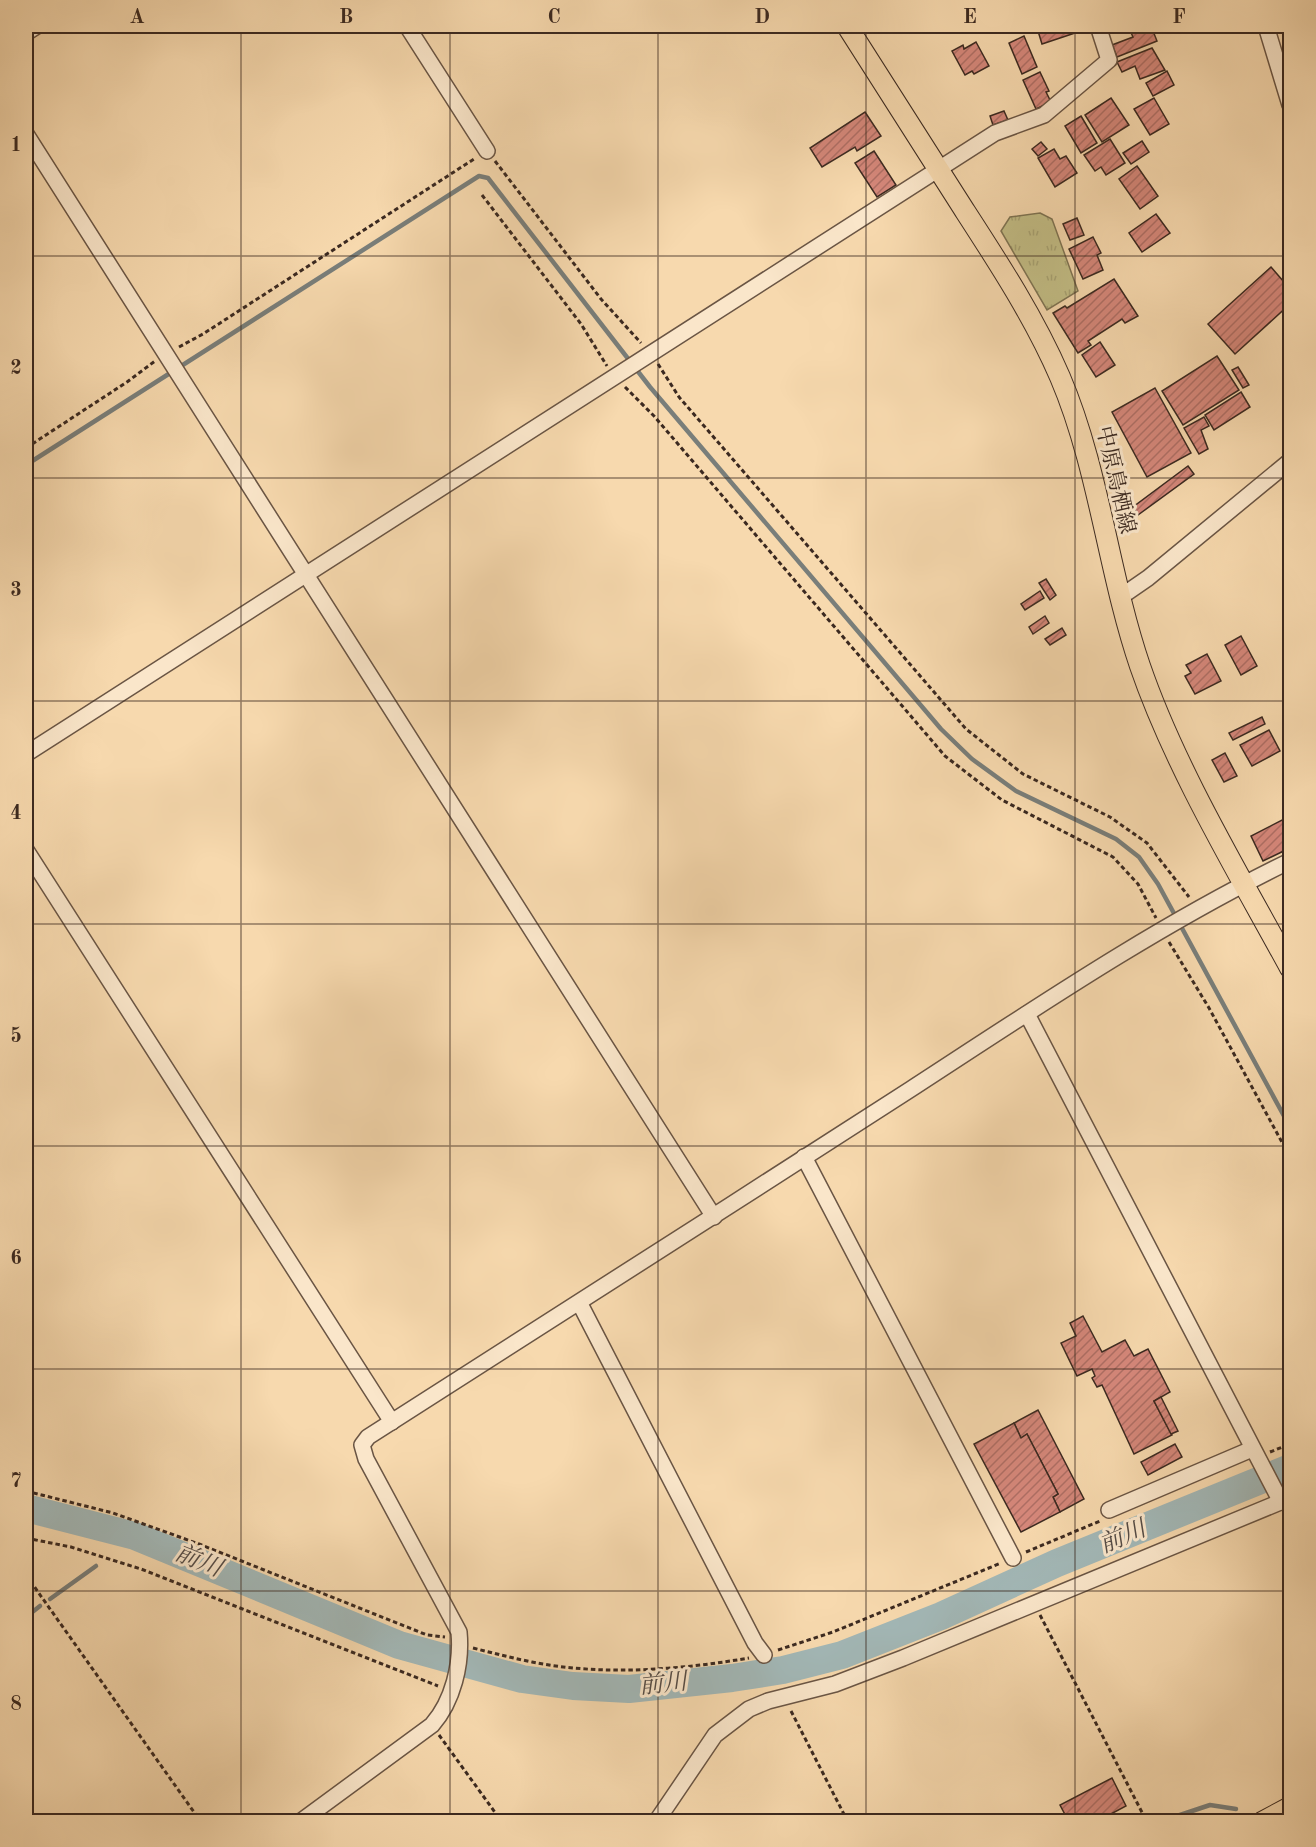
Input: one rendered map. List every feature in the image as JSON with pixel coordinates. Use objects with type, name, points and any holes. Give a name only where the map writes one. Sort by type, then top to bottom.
[{"type":"main road","name":"中原鳥栖線","points":[[846,26],[1006,275],[1060,377],[1078,423],[1119,598],[1140,668],[1160,717],[1290,968]]},
{"type":"main road","points":[[1262,1821],[1290,1807]]},
{"type":"street","points":[[26,33],[37,26]]},
{"type":"street","points":[[407,26],[487,151]]},
{"type":"street","points":[[26,754],[995,133],[1044,115],[1109,60],[1098,26]]},
{"type":"street","points":[[1266,26],[1290,105]]},
{"type":"street","points":[[26,134],[304,575],[714,1216]]},
{"type":"street","points":[[1119,598],[1148,578],[1290,461]]},
{"type":"street","points":[[26,850],[392,1422]]},
{"type":"street","points":[[300,1821],[432,1725],[441,1715],[453,1689],[460,1645],[459,1632],[366,1459],[362,1445],[368,1437],[580,1304],[1027,1014],[1244,883],[1290,861]]},
{"type":"street","points":[[656,1821],[715,1735],[749,1709],[768,1701],[835,1684],[903,1658],[1234,1519],[1286,1500],[1275,1488],[1256,1456],[1027,1014]]},
{"type":"street","points":[[804,1158],[1013,1558]]},
{"type":"street","points":[[580,1304],[749,1632],[764,1655]]},
{"type":"street","points":[[1109,1510],[1256,1456]]},
{"type":"path","points":[[26,448],[127,382],[164,354],[202,334],[487,151],[680,397],[966,729],[1023,774],[1110,817],[1147,843],[1190,898],[1193,913]]},
{"type":"path","points":[[482,195],[618,375],[945,756],[1002,800],[1113,856],[1138,884],[1149,909],[1164,930],[1169,944],[1209,1008],[1290,1157]]},
{"type":"path","points":[[26,1491],[112,1513],[199,1544],[427,1635],[449,1638],[460,1645],[533,1663],[622,1671],[717,1663],[764,1655],[833,1632],[1013,1558],[1100,1521],[1109,1510]]},
{"type":"path","points":[[26,1538],[71,1546],[141,1569],[453,1689]]},
{"type":"path","points":[[26,1575],[201,1821]]},
{"type":"path","points":[[1034,1603],[1147,1821]]},
{"type":"path","points":[[785,1698],[848,1821]]},
{"type":"path","points":[[432,1725],[502,1821]]},
{"type":"green space","points":[[1040,213],[1052,219],[1078,291],[1047,310],[1001,231],[1010,217]]},
{"type":"building","points":[[1055,26],[1076,26],[1078,32],[1042,44],[1038,31]]},
{"type":"building","points":[[1128,26],[1151,26],[1157,41],[1117,57],[1112,45],[1133,37]]},
{"type":"building","points":[[1024,36],[1037,67],[1022,74],[1009,43]]},
{"type":"building","points":[[976,42],[989,66],[974,74],[972,71],[965,75],[952,51],[963,45],[964,49]]},
{"type":"building","points":[[1152,48],[1165,70],[1140,79],[1135,66],[1122,72],[1117,62]]},
{"type":"building","points":[[1167,71],[1174,85],[1153,96],[1146,83]]},
{"type":"building","points":[[1040,72],[1049,91],[1046,92],[1051,102],[1036,109],[1023,80]]},
{"type":"building","points":[[1111,98],[1129,125],[1102,142],[1085,115]]},
{"type":"building","points":[[1154,98],[1169,124],[1150,135],[1134,109]]},
{"type":"building","points":[[1004,111],[1008,120],[993,125],[990,116]]},
{"type":"building","points":[[865,112],[881,136],[857,151],[855,147],[822,167],[810,148]]},
{"type":"building","points":[[1081,116],[1097,143],[1081,153],[1065,126]]},
{"type":"building","points":[[1110,139],[1125,163],[1106,175],[1101,167],[1095,171],[1084,155]]},
{"type":"building","points":[[1142,141],[1149,152],[1131,164],[1123,153]]},
{"type":"building","points":[[1041,142],[1047,149],[1038,156],[1032,149]]},
{"type":"building","points":[[1054,149],[1060,159],[1066,156],[1077,173],[1055,187],[1038,158]]},
{"type":"building","points":[[874,151],[896,185],[877,197],[855,163]]},
{"type":"building","points":[[1137,166],[1158,196],[1140,209],[1119,179]]},
{"type":"building","points":[[1156,214],[1170,233],[1142,252],[1129,233]]},
{"type":"building","points":[[1077,218],[1084,235],[1070,240],[1063,224]]},
{"type":"building","points":[[1093,237],[1101,253],[1097,255],[1103,270],[1083,279],[1069,249]]},
{"type":"building","points":[[1271,267],[1290,289],[1290,304],[1235,354],[1208,324]]},
{"type":"building","points":[[1114,279],[1138,316],[1125,323],[1122,319],[1088,341],[1091,345],[1078,353],[1053,313],[1065,306],[1067,308]]},
{"type":"building","points":[[1100,342],[1115,365],[1096,377],[1082,355]]},
{"type":"building","points":[[1217,356],[1239,390],[1183,425],[1162,391]]},
{"type":"building","points":[[1238,367],[1249,385],[1243,388],[1232,370]]},
{"type":"building","points":[[1155,388],[1191,453],[1147,477],[1112,412]]},
{"type":"building","points":[[1241,392],[1250,407],[1214,430],[1205,415]]},
{"type":"building","points":[[1204,417],[1209,426],[1201,430],[1208,449],[1199,454],[1184,428]]},
{"type":"building","points":[[1188,466],[1194,474],[1138,515],[1133,507]]},
{"type":"building","points":[[1046,579],[1056,595],[1050,600],[1039,583]]},
{"type":"building","points":[[1040,591],[1044,598],[1025,610],[1021,604]]},
{"type":"building","points":[[1045,616],[1049,623],[1033,634],[1029,627]]},
{"type":"building","points":[[1062,628],[1066,635],[1050,645],[1045,639]]},
{"type":"building","points":[[1241,636],[1257,666],[1241,675],[1225,645]]},
{"type":"building","points":[[1207,654],[1221,681],[1195,694],[1185,676],[1191,673],[1186,665]]},
{"type":"building","points":[[1262,717],[1265,724],[1233,740],[1229,733]]},
{"type":"building","points":[[1269,730],[1280,751],[1252,766],[1240,745]]},
{"type":"building","points":[[1225,753],[1237,776],[1224,782],[1212,760]]},
{"type":"building","points":[[1290,816],[1290,848],[1263,861],[1251,836]]},
{"type":"building","points":[[1083,1316],[1102,1352],[1125,1340],[1134,1356],[1148,1349],[1170,1392],[1154,1401],[1172,1435],[1134,1454],[1102,1385],[1097,1387],[1092,1378],[1095,1376],[1092,1369],[1077,1376],[1061,1343],[1076,1336],[1070,1323]]},
{"type":"building","points":[[1161,1397],[1178,1431],[1171,1434],[1154,1401]]},
{"type":"building","points":[[1038,1410],[1084,1499],[1060,1512],[1053,1497],[1058,1494],[1027,1434],[1021,1438],[1014,1423]]},
{"type":"building","points":[[1014,1423],[1021,1438],[1027,1434],[1058,1494],[1053,1497],[1060,1512],[1021,1532],[974,1444]]},
{"type":"building","points":[[1175,1444],[1182,1457],[1148,1475],[1141,1462]]},
{"type":"building","points":[[1112,1778],[1126,1806],[1096,1822],[1069,1822],[1060,1805]]},
{"type":"waterway","points":[[26,465],[479,176],[488,178],[650,387],[941,729],[972,759],[1016,791],[1116,839],[1139,857],[1158,884],[1290,1127]]},
{"type":"waterway","name":"前川","points":[[26,1508],[135,1536],[399,1645],[522,1679],[573,1686],[629,1689],[783,1670],[842,1655],[941,1616],[1057,1563],[1290,1468]]},
{"type":"waterway","points":[[50,1599],[96,1566]]},
{"type":"waterway","points":[[26,1617],[40,1606]]},
{"type":"waterway","points":[[1159,1822],[1210,1805],[1236,1809]]}]
